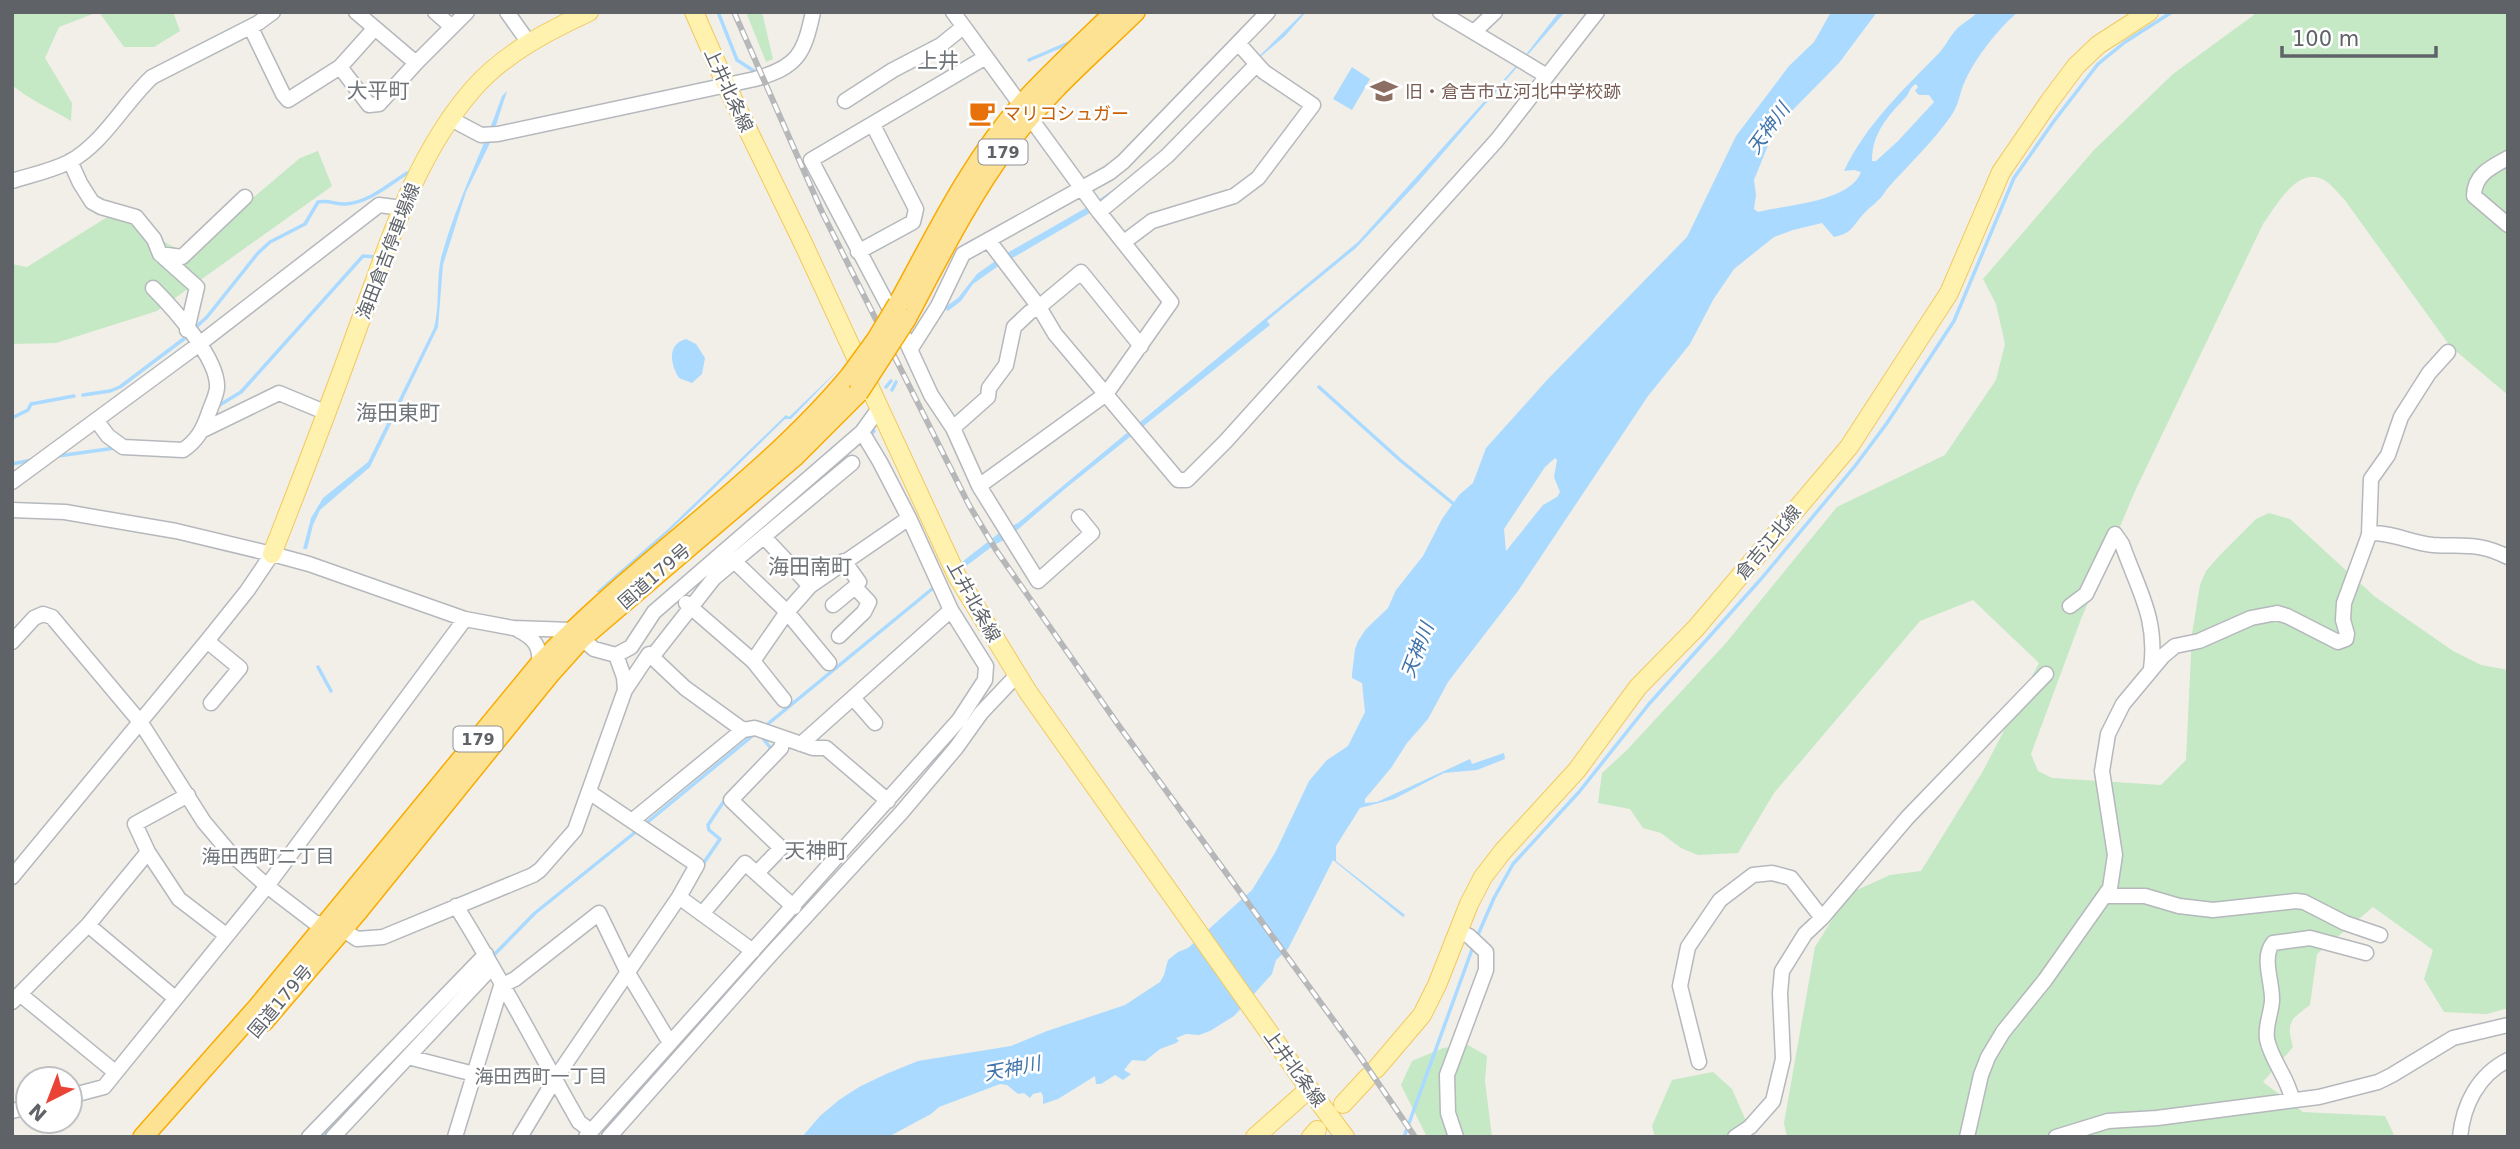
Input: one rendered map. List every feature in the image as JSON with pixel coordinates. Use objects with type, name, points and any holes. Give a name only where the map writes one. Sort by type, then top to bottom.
[{"type":"highway","name":"国道179号","points":[[160,1137],[221,1070],[539,665],[577,634],[821,411],[854,385],[877,339],[902,312],[960,189],[1115,12]]},
{"type":"highway","name":"国道179号","points":[[1026,111],[1135,12]]},
{"type":"highway","name":"国道179号","points":[[143,1137],[333,927],[548,676],[577,634]]},
{"type":"main road","name":"海田倉吉停車場線","points":[[272,554],[402,208],[449,118],[476,85],[499,65],[529,43],[589,12]]},
{"type":"main road","name":"上井北条線","points":[[694,12],[957,576],[1028,692],[1345,1137]]},
{"type":"main road","name":"倉吉江北線","points":[[1343,1104],[1422,1015],[1483,877],[1503,851],[1577,770],[1638,687],[1696,628],[1849,447],[1948,293],[2001,172],[2056,93],[2076,66],[2098,45],[2150,12]]},
{"type":"main road","points":[[1255,1137],[1305,1084]]},
{"type":"street","points":[[12,181],[70,161],[94,142],[152,77],[250,28],[273,12]]},
{"type":"street","points":[[435,12],[452,27]]},
{"type":"street","points":[[340,67],[369,105],[379,104],[467,12]]},
{"type":"street","points":[[507,12],[529,43]]},
{"type":"street","points":[[449,118],[481,135],[498,134],[727,87],[762,77],[790,65],[803,48],[813,12]]},
{"type":"street","points":[[910,350],[938,306],[963,254],[1082,189],[1123,162],[1268,12]]},
{"type":"street","points":[[1440,12],[1546,76]]},
{"type":"street","points":[[1474,32],[1495,12]]},
{"type":"street","points":[[989,241],[1039,307],[1055,334],[1178,480],[1187,480],[1226,441],[1428,219],[1497,140],[1597,12]]},
{"type":"street","points":[[360,14],[416,63]]},
{"type":"street","points":[[845,101],[893,70],[941,45],[961,18],[986,58],[1099,212],[1171,302],[1106,394],[979,486]]},
{"type":"street","points":[[250,28],[288,100],[340,67],[375,28]]},
{"type":"street","points":[[1124,242],[1152,221],[1234,196],[1258,178],[1312,105],[1264,72],[1238,43]]},
{"type":"street","points":[[986,58],[811,160],[931,395],[954,428],[979,486],[1038,581],[1091,533],[1079,517]]},
{"type":"street","points":[[1099,212],[1167,156],[1257,64]]},
{"type":"street","points":[[859,251],[913,222],[916,209],[873,125]]},
{"type":"street","points":[[2508,158],[2488,168],[2475,182],[2474,188],[2474,196],[2508,225]]},
{"type":"street","points":[[70,161],[79,183],[92,202],[136,217],[154,239],[160,254],[197,287],[187,330]]},
{"type":"street","points":[[160,254],[182,257],[245,197]]},
{"type":"street","points":[[12,482],[198,345],[379,205],[402,208]]},
{"type":"street","points":[[954,428],[988,397],[989,388],[1006,365],[1014,327],[1081,272],[1141,346]]},
{"type":"street","points":[[96,420],[108,436],[123,447],[183,450],[191,445],[203,430],[217,390],[216,376],[209,358],[187,330],[180,316],[153,288]]},
{"type":"street","points":[[1967,1137],[1980,1074],[1988,1057],[2003,1032],[2045,980],[2110,888],[2115,855],[2102,771],[2108,734],[2123,704],[2163,656],[2175,646],[2199,641],[2230,626],[2264,615],[2277,613],[2293,618],[2331,640],[2342,641],[2347,634],[2343,620],[2344,603],[2369,533],[2371,479],[2388,455],[2402,417],[2429,373],[2448,352]]},
{"type":"street","points":[[203,430],[279,393],[327,413]]},
{"type":"street","points":[[652,657],[729,556],[862,432],[880,407]]},
{"type":"street","points":[[456,906],[579,1122],[589,1134],[959,720],[985,680],[986,666],[951,610],[909,518],[862,432]]},
{"type":"street","points":[[12,510],[65,512],[176,531],[272,554],[309,564],[465,620],[577,634],[594,649],[617,655],[631,647],[654,612],[675,594],[729,556],[764,537],[852,463]]},
{"type":"street","points":[[753,661],[787,612],[810,586],[909,518]]},
{"type":"street","points":[[2369,533],[2388,533],[2431,545],[2482,546],[2508,557]]},
{"type":"street","points":[[2070,607],[2086,594],[2115,534],[2122,544],[2152,628],[2154,648],[2151,670]]},
{"type":"street","points":[[764,537],[810,586]]},
{"type":"street","points":[[12,877],[247,592],[272,554]]},
{"type":"street","points":[[729,556],[787,612],[829,663]]},
{"type":"street","points":[[833,606],[859,582],[844,561]]},
{"type":"street","points":[[839,636],[864,612],[869,602],[855,587]]},
{"type":"street","points":[[675,594],[753,661],[784,700]]},
{"type":"street","points":[[802,744],[951,610]]},
{"type":"street","points":[[12,642],[34,618],[43,614],[52,617],[141,723],[217,839],[231,854],[314,922],[333,927],[357,939],[383,937],[540,870],[575,830],[625,691],[649,654],[685,688],[743,730]]},
{"type":"street","points":[[84,1092],[104,1087],[267,886],[465,620]]},
{"type":"street","points":[[513,628],[536,642],[539,665]]},
{"type":"street","points":[[207,641],[240,668],[211,703]]},
{"type":"street","points":[[617,655],[625,691]]},
{"type":"street","points":[[609,1137],[772,953],[901,813],[956,748],[981,713],[1017,674]]},
{"type":"street","points":[[1735,1137],[1773,1101],[1783,1059],[1780,993],[1782,971],[1805,934],[1822,918],[1907,818],[2046,674]]},
{"type":"street","points":[[854,699],[875,723]]},
{"type":"street","points":[[633,820],[743,730],[755,727],[813,748],[826,748],[888,801]]},
{"type":"street","points":[[757,873],[781,848],[731,800],[780,748],[783,739]]},
{"type":"street","points":[[520,1137],[555,1079],[679,897],[697,865],[589,792]]},
{"type":"street","points":[[187,795],[135,824],[148,852],[179,899],[226,935]]},
{"type":"street","points":[[115,1072],[17,999],[88,925],[148,852]]},
{"type":"street","points":[[702,914],[745,863],[794,907]]},
{"type":"street","points":[[1699,1062],[1681,986],[1688,947],[1720,900],[1753,876],[1772,873],[1791,878],[1822,918]]},
{"type":"street","points":[[2106,896],[2145,896],[2179,906],[2213,910],[2304,902],[2345,923],[2380,935]]},
{"type":"street","points":[[679,897],[753,951]]},
{"type":"street","points":[[455,1137],[501,986],[515,979],[599,913],[628,973],[670,1043]]},
{"type":"street","points":[[88,925],[175,998]]},
{"type":"street","points":[[1456,1137],[1448,1113],[1447,1075],[1486,970],[1486,952],[1469,936],[1458,931]]},
{"type":"street","points":[[2292,1099],[2267,1041],[2266,1028],[2272,1001],[2267,956],[2270,947],[2273,943],[2309,938],[2366,953]]},
{"type":"street","points":[[326,1119],[337,1136],[489,960]]},
{"type":"street","points":[[309,1137],[489,960]]},
{"type":"street","points":[[2056,1137],[2108,1121],[2234,1109],[2319,1097],[2378,1082],[2453,1038],[2508,1024]]},
{"type":"street","points":[[408,1057],[474,1074]]},
{"type":"street","points":[[2460,1137],[2465,1107],[2473,1093],[2488,1074],[2508,1060]]},
{"type":"green space","points":[[12,12],[98,12],[59,27],[45,58],[72,103],[71,121],[12,85]]},
{"type":"green space","points":[[99,12],[173,12],[180,31],[154,47],[124,47]]},
{"type":"green space","points":[[746,12],[762,12],[773,59],[766,62]]},
{"type":"green space","points":[[2258,12],[2508,12],[2508,395],[2450,346],[2344,199],[2324,180],[2305,178],[2297,183],[2281,198],[2263,224],[2135,491],[2081,619],[2031,754],[2038,771],[2052,778],[2161,785],[2186,760],[2192,634],[2200,585],[2206,571],[2256,519],[2269,513],[2290,519],[2374,596],[2453,651],[2481,665],[2508,670],[2508,1008],[2487,1014],[2444,1012],[2424,979],[2433,950],[2373,907],[2317,954],[2310,1005],[2291,1022],[2293,1047],[2263,1082],[2303,1112],[2385,1116],[2395,1137],[1787,1137],[1784,1123],[1815,947],[1848,894],[1890,875],[1921,871],[1983,771],[2039,663],[1973,600],[1920,621],[1774,793],[1738,853],[1698,855],[1681,848],[1661,833],[1643,828],[1630,809],[1598,803],[1602,773],[1626,751],[1726,643],[1837,507],[1945,455],[1996,380],[2005,344],[1996,304],[1983,279],[2094,150],[2173,74]]},
{"type":"green space","points":[[318,151],[332,186],[157,311],[56,343],[12,344],[12,264],[27,267],[109,216],[135,226],[181,251],[228,219],[300,158]]},
{"type":"green space","points":[[1468,1045],[1487,1056],[1485,1081],[1492,1137],[1427,1137],[1401,1085],[1412,1061],[1443,1048]]},
{"type":"green space","points":[[1713,1072],[1732,1089],[1753,1137],[1655,1137],[1652,1126],[1672,1080]]},
{"type":"water","points":[[1304,12],[1285,36],[1259,58],[1165,154],[1140,175],[1093,211],[973,284],[961,301],[948,311],[944,308],[958,298],[977,274],[1002,256],[1091,205],[1146,167]]},
{"type":"water","points":[[1559,12],[1565,12],[1417,183],[1356,248],[1267,321],[1270,325],[1066,488],[1008,538],[961,570],[958,565],[1003,530],[1018,523],[1358,242],[1524,57]]},
{"type":"water","name":"天神川","points":[[1831,12],[1877,12],[1839,63],[1775,128],[1754,180],[1754,209],[1758,212],[1816,201],[1844,190],[1855,182],[1861,172],[1844,171],[1863,138],[1887,107],[1940,52],[1957,29],[1978,12],[2018,12],[1995,35],[1975,62],[1954,111],[1944,126],[1850,230],[1834,237],[1822,223],[1793,230],[1774,237],[1734,269],[1713,300],[1690,344],[1648,396],[1518,591],[1448,682],[1428,719],[1365,799],[1365,803],[1377,802],[1470,759],[1472,764],[1504,753],[1505,759],[1477,770],[1444,773],[1394,799],[1360,808],[1336,846],[1336,861],[1405,915],[1403,917],[1333,860],[1288,949],[1276,960],[1272,974],[1234,1016],[1210,1031],[1176,1038],[1179,1041],[1160,1049],[1145,1061],[1132,1060],[1124,1070],[1131,1074],[1123,1080],[1115,1075],[1101,1084],[1096,1084],[1095,1076],[1058,1099],[1043,1104],[1041,1092],[1030,1098],[1000,1084],[939,1107],[888,1137],[802,1137],[820,1116],[839,1100],[886,1074],[918,1061],[1011,1046],[1125,1005],[1160,982],[1168,960],[1188,948],[1252,890],[1276,851],[1309,781],[1327,760],[1348,746],[1365,712],[1362,683],[1352,678],[1358,641],[1366,629],[1388,608],[1396,590],[1423,556],[1442,519],[1459,495],[1473,483],[1486,448],[1547,380],[1687,237],[1736,136],[1789,66],[1814,42]],"holes":[[[1916,84],[1918,87],[1915,91],[1919,95],[1929,95],[1934,102],[1898,141],[1876,161],[1872,161],[1878,133]],[[1555,458],[1557,460],[1554,477],[1560,492],[1557,497],[1543,505],[1506,551],[1504,529],[1545,467]]]},
{"type":"water","points":[[1352,67],[1370,79],[1352,110],[1333,99]]},
{"type":"water","points":[[507,91],[491,141],[466,192],[443,265],[438,327],[370,467],[320,510],[307,549],[303,549],[311,518],[323,498],[368,462],[434,328],[441,258],[447,237],[502,96]]},
{"type":"water","points":[[686,339],[696,344],[705,358],[702,374],[692,383],[679,378],[672,361],[676,345]]},
{"type":"water","points":[[841,367],[791,419],[785,419],[671,530],[596,592],[667,530],[786,415],[789,417]]},
{"type":"waterway","points":[[718,12],[737,60],[754,71]]},
{"type":"waterway","points":[[1477,937],[1513,864],[1579,792],[1649,704],[1761,579],[1855,466],[1887,423],[1954,321],[2014,178],[2054,121],[2098,64],[2125,42],[2172,12]]},
{"type":"waterway","points":[[1029,60],[1071,42]]},
{"type":"waterway","points":[[195,328],[207,317],[258,253],[270,242],[305,224],[318,202],[354,203],[378,193],[407,173]]},
{"type":"waterway","points":[[218,406],[241,392],[363,256],[376,257]]},
{"type":"waterway","points":[[83,395],[120,387],[185,338]]},
{"type":"waterway","points":[[886,387],[891,381]]},
{"type":"waterway","points":[[892,390],[896,382]]},
{"type":"waterway","points":[[1319,387],[1455,505]]},
{"type":"waterway","points":[[12,418],[28,410],[31,404],[74,396]]},
{"type":"waterway","points":[[58,456],[115,448]]},
{"type":"waterway","points":[[12,464],[32,460]]},
{"type":"waterway","points":[[763,728],[932,589]]},
{"type":"waterway","points":[[318,667],[331,691]]},
{"type":"waterway","points":[[644,825],[757,732]]},
{"type":"waterway","points":[[762,737],[772,750]]},
{"type":"waterway","points":[[703,864],[720,839],[709,830],[708,825],[726,798]]},
{"type":"waterway","points":[[491,958],[535,913],[638,830]]},
{"type":"waterway","points":[[1404,1137],[1474,944]]},
{"type":"waterway","points":[[320,1137],[418,1034]]},
{"type":"railway","points":[[734,12],[822,212],[969,505],[996,550],[1119,726],[1361,1058],[1415,1137]]},
{"type":"place","name":"旧・倉吉市立河北中学校跡","points":[[1384,91]]},
{"type":"place","name":"マリコシュガー","points":[[982,113]]},
{"type":"district","name":"上井","points":[[938,61]]},
{"type":"district","name":"大平町","points":[[378,91]]},
{"type":"district","name":"海田東町","points":[[398,413]]},
{"type":"district","name":"海田南町","points":[[810,567]]},
{"type":"district","name":"天神町","points":[[816,851]]},
{"type":"district","name":"海田西町二丁目","points":[[268,856]]},
{"type":"district","name":"海田西町一丁目","points":[[541,1076]]}]
